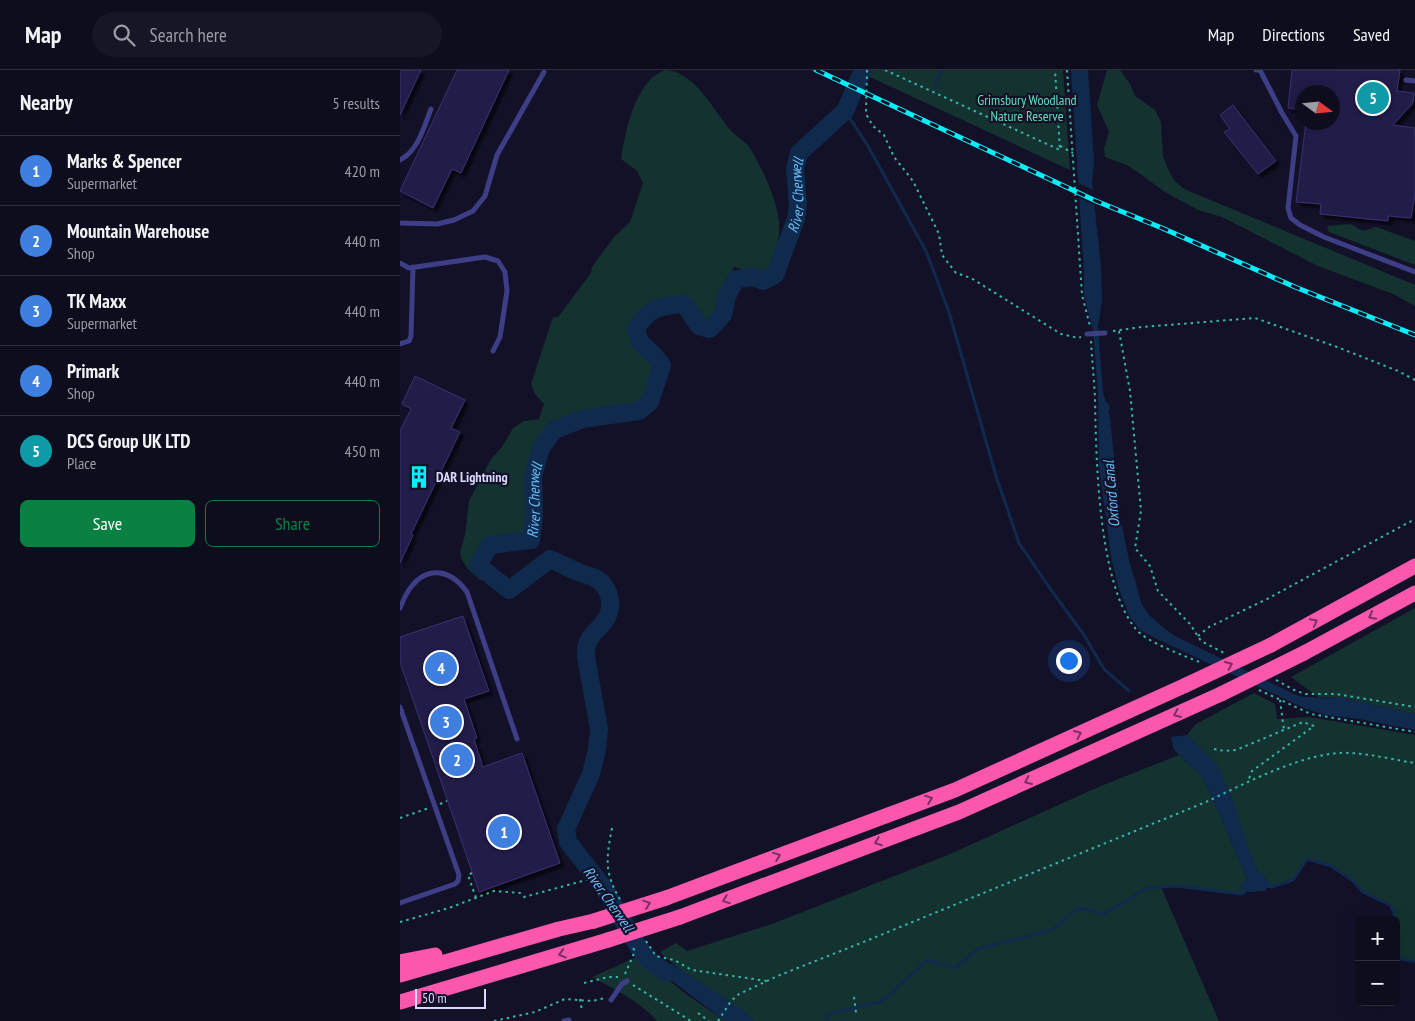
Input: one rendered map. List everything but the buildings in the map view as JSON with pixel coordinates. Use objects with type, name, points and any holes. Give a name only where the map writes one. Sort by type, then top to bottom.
[{"type":"highway","points":[[400,962],[594,921],[666,898],[954,790],[1271,645],[1415,566]]},
{"type":"highway","points":[[404,1002],[680,917],[959,812],[1221,694],[1304,653],[1415,593]]},
{"type":"highway","points":[[400,974],[559,929]]},
{"type":"lane","points":[[1256,70],[1260,70],[1296,136],[1288,208],[1291,218],[1300,225],[1324,237],[1415,272]]},
{"type":"lane","points":[[400,223],[437,224],[454,220],[472,210],[485,196],[498,155],[544,72]]},
{"type":"lane","points":[[1406,80],[1415,81]]},
{"type":"lane","points":[[400,160],[409,156],[417,143],[431,109]]},
{"type":"lane","points":[[400,263],[409,268],[485,257],[498,261],[507,278],[507,290],[500,337],[493,351]]},
{"type":"lane","points":[[400,344],[409,341],[411,336],[412,267]]},
{"type":"lane","points":[[1089,336],[1105,332]]},
{"type":"lane","points":[[400,608],[410,588],[418,580],[430,574],[440,572],[452,576],[460,582],[467,592],[517,739]]},
{"type":"lane","points":[[400,707],[459,875],[458,881],[455,884],[400,903]]},
{"type":"lane","points":[[612,998],[626,979]]},
{"type":"path","points":[[867,70],[866,114],[873,126],[884,135],[894,157],[913,181],[939,234],[942,254],[956,273],[970,278],[1061,334],[1078,338],[1089,336],[1104,531],[1110,570],[1121,602],[1135,629],[1144,636],[1207,666]]},
{"type":"path","points":[[885,70],[1060,150],[1055,70]]},
{"type":"path","points":[[1067,70],[1082,295],[1091,329]]},
{"type":"path","points":[[1060,146],[1073,153]]},
{"type":"path","points":[[1105,332],[1160,325],[1255,318],[1346,350],[1415,380]]},
{"type":"path","points":[[1119,330],[1130,391],[1141,511],[1135,548],[1150,566],[1158,591],[1190,624],[1201,641],[1227,654]]},
{"type":"path","points":[[1198,636],[1209,627],[1267,600],[1415,519]]},
{"type":"path","points":[[1270,677],[1296,691],[1306,694],[1336,694],[1415,707]]},
{"type":"path","points":[[1253,687],[1312,714],[1415,732]]},
{"type":"path","points":[[1280,700],[1284,730]]},
{"type":"path","points":[[1214,749],[1224,751],[1236,750],[1303,722],[1314,726],[1252,771],[1248,781]]},
{"type":"path","points":[[718,1021],[738,994],[780,975],[866,942],[1206,802],[1248,781],[1308,759],[1328,754],[1350,753],[1415,763]]},
{"type":"path","points":[[400,818],[447,801]]},
{"type":"path","points":[[472,873],[468,876],[476,898]]},
{"type":"path","points":[[400,922],[494,891],[520,893],[524,897],[590,879]]},
{"type":"path","points":[[626,979],[635,951]]},
{"type":"path","points":[[584,983],[608,977],[626,979],[691,1021]]},
{"type":"path","points":[[854,997],[856,1013]]},
{"type":"path","points":[[494,1021],[529,1013],[565,1000],[580,999],[592,1001],[612,998]]},
{"type":"path","points":[[580,999],[582,1011]]},
{"type":"path","points":[[698,1013],[709,1021]]},
{"type":"green space","points":[[664,70],[675,72],[694,84],[732,132],[754,154],[768,183],[778,213],[779,228],[775,254],[768,273],[751,272],[734,267],[722,296],[719,314],[714,319],[701,322],[692,300],[666,302],[647,310],[639,316],[634,323],[634,336],[642,350],[657,366],[649,389],[632,408],[605,408],[579,412],[559,425],[547,436],[534,456],[532,464],[523,532],[490,539],[478,546],[476,567],[488,580],[480,580],[468,569],[462,560],[460,552],[465,535],[469,501],[491,459],[502,447],[513,428],[524,421],[539,419],[544,404],[535,394],[531,384],[553,317],[558,317],[591,273],[592,267],[614,237],[630,222],[643,183],[637,171],[621,159],[625,138],[630,116],[644,87],[652,78]]},
{"type":"green space","name":"Grimsbury Woodland Nature Reserve","points":[[868,70],[1063,70],[1070,170],[870,77]]},
{"type":"green space","points":[[1107,70],[1120,70],[1130,84],[1135,96],[1155,110],[1161,122],[1163,156],[1174,180],[1184,189],[1415,285],[1415,306],[1393,294],[1318,266],[1222,217],[1198,210],[1165,192],[1129,166],[1105,157],[1104,148],[1109,132],[1097,105]]},
{"type":"green space","points":[[1350,224],[1363,231],[1376,227],[1415,241],[1415,265],[1329,232],[1327,226]]},
{"type":"green space","points":[[1415,608],[1415,714],[1343,698],[1318,697],[1291,677]]},
{"type":"green space","points":[[1254,693],[1275,704],[1277,719],[1310,717],[1415,735],[1415,961],[1400,958],[1400,916],[1394,916],[1390,905],[1363,892],[1352,880],[1331,866],[1307,859],[1293,880],[1268,887],[1270,883],[1258,871],[1200,749],[1187,735],[1196,724]]},
{"type":"green space","points":[[1179,755],[1202,776],[1247,879],[1240,886],[1247,891],[1242,894],[1176,886],[1161,887],[1219,1021],[754,1021],[743,1011],[682,971],[660,952],[676,943],[687,951],[772,924],[948,855],[1096,788]]},
{"type":"green space","points":[[639,956],[686,994],[725,1021],[657,1021],[635,1002],[592,977]]},
{"type":"water","name":"Oxford Canal","points":[[1071,70],[1088,70],[1094,162],[1092,183],[1101,267],[1102,301],[1098,327],[1103,393],[1110,409],[1108,411],[1120,516],[1129,560],[1142,605],[1149,615],[1177,637],[1296,695],[1343,698],[1415,714],[1415,730],[1359,719],[1325,715],[1304,708],[1153,637],[1140,630],[1129,615],[1119,589],[1111,557],[1099,466],[1098,393],[1093,330],[1084,295]]},
{"type":"water","points":[[1187,735],[1218,766],[1232,798],[1258,871],[1271,883],[1265,891],[1249,892],[1239,886],[1247,879],[1202,776],[1174,750],[1171,737]]},
{"type":"water","points":[[639,956],[672,964],[741,1009],[754,1021],[725,1021]]},
{"type":"pier","points":[[1076,182],[1095,191],[1096,206],[1077,197]]},
{"type":"waterway","name":"River Cherwell","points":[[667,973],[651,962],[639,948],[604,888],[568,842],[566,829],[591,774],[597,749],[599,729],[586,650],[590,637],[608,616],[610,603],[607,591],[604,585],[593,577],[550,559],[509,590],[478,565],[490,545],[531,540],[534,517],[533,476],[541,448],[554,430],[582,419],[639,411],[650,402],[662,365],[640,342],[636,329],[646,316],[662,307],[684,304],[699,326],[710,329],[723,315],[727,296],[736,279],[754,277],[763,281],[775,275],[796,219],[798,205],[795,169],[799,153],[845,111],[863,70]]},
{"type":"waterway","points":[[934,87],[942,70]]},
{"type":"waterway","points":[[845,111],[868,146],[926,251],[949,312],[996,476],[1019,543],[1084,635],[1104,669],[1129,691]]},
{"type":"waterway","points":[[1265,886],[1272,887],[1293,880],[1307,859],[1331,866],[1352,880],[1363,892],[1390,905],[1394,916]]},
{"type":"waterway","points":[[826,1021],[829,1014],[883,1001],[927,960],[955,968],[978,949],[1052,930],[1078,908],[1104,914],[1147,888],[1176,886],[1242,894],[1248,889]]},
{"type":"waterway","points":[[1400,958],[1415,961]]},
{"type":"railway","points":[[816,70],[1096,201],[1295,287],[1415,335]]},
{"type":"place","name":"DCS Group UK LTD","points":[[1373,98]]},
{"type":"place","name":"DAR Lightning","points":[[419,477]]},
{"type":"place","name":"Primark","points":[[441,668]]},
{"type":"place","name":"TK Maxx","points":[[446,722]]},
{"type":"place","name":"Mountain Warehouse","points":[[457,760]]},
{"type":"place","name":"Marks & Spencer","points":[[504,832]]}]
